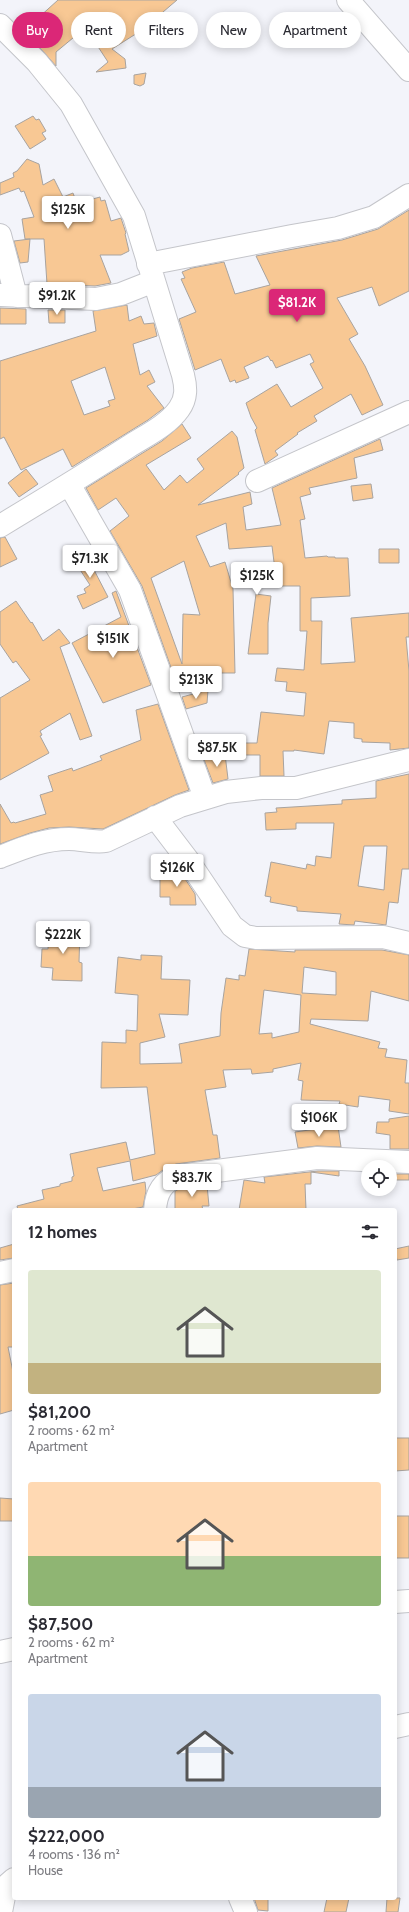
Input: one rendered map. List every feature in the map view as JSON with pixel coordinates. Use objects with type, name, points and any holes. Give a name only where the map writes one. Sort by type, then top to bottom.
[{"type":"street","points":[[348,0],[409,70]]},
{"type":"street","points":[[0,25],[37,62],[71,104],[134,216],[185,384],[184,402],[179,410],[166,423],[0,526]]},
{"type":"street","points":[[0,235],[8,296],[96,299],[121,294],[151,272],[292,236],[338,228],[374,217],[409,195]]},
{"type":"street","points":[[257,481],[409,412]]},
{"type":"street","points":[[69,484],[130,590],[205,798]]},
{"type":"street","points":[[0,857],[36,843],[50,840],[76,839],[99,842],[106,841],[180,806],[226,792],[253,788],[296,788],[409,760]]},
{"type":"street","points":[[155,817],[188,858],[232,926],[245,936],[256,938],[383,937],[409,943]]},
{"type":"street","points":[[155,1208],[158,1191],[169,1179],[178,1176],[317,1158],[409,1162]]},
{"type":"street","points":[[0,1273],[12,1270]]},
{"type":"street","points":[[397,1602],[409,1601]]},
{"type":"street","points":[[0,1652],[12,1649]]},
{"type":"street","points":[[397,1727],[409,1724]]},
{"type":"street","points":[[1,1912],[6,1886],[12,1882]]},
{"type":"street","points":[[241,1900],[246,1912]]},
{"type":"building","points":[[58,0],[177,0],[163,12],[134,12],[134,35],[126,40],[126,12],[71,12],[71,40],[63,46],[63,12],[45,12]]},
{"type":"building","points":[[40,48],[61,48],[56,52],[56,66]]},
{"type":"building","points":[[99,48],[114,48],[112,49],[125,59],[126,68],[96,72],[108,62]]},
{"type":"building","points":[[146,73],[144,84],[140,86],[134,84],[134,75]]},
{"type":"building","points":[[33,116],[36,120],[39,119],[46,131],[42,133],[46,139],[30,149],[15,126]]},
{"type":"building","points":[[27,159],[39,164],[43,185],[54,179],[63,197],[73,193],[76,201],[81,199],[82,202],[100,197],[101,201],[105,200],[111,221],[121,218],[126,233],[129,251],[121,255],[100,255],[111,283],[95,286],[47,284],[44,239],[25,239],[22,219],[34,217],[24,191],[21,192],[19,188],[0,195],[0,183],[14,177],[13,173],[17,171]]},
{"type":"building","points":[[409,210],[409,291],[379,306],[372,287],[337,298],[358,334],[349,339],[365,366],[383,405],[362,415],[351,394],[314,416],[317,421],[297,433],[298,434],[275,451],[278,455],[265,464],[255,430],[257,428],[246,403],[277,384],[291,407],[323,388],[310,364],[314,362],[310,354],[276,368],[268,356],[244,367],[249,378],[236,383],[235,380],[230,382],[221,359],[195,370],[179,319],[196,312],[181,279],[185,278],[182,272],[192,268],[224,262],[235,294],[270,285],[256,256],[342,240],[378,229]]},
{"type":"building","points":[[30,239],[28,262],[20,263],[14,241]]},
{"type":"building","points":[[127,305],[129,321],[141,316],[144,324],[154,323],[157,336],[133,344],[140,375],[149,370],[155,382],[147,386],[164,408],[148,420],[72,467],[63,449],[21,470],[4,437],[0,439],[0,361],[96,331],[93,311]],"holes":[[[105,367],[115,399],[108,401],[110,406],[84,415],[71,381]]]},
{"type":"building","points":[[0,308],[26,309],[26,324],[0,324]]},
{"type":"building","points":[[48,310],[65,310],[65,323],[49,323]]},
{"type":"building","points":[[182,424],[191,438],[146,465],[164,490],[180,475],[187,483],[204,469],[197,459],[232,431],[237,437],[244,468],[238,473],[239,474],[198,505],[250,492],[252,504],[243,507],[246,530],[281,525],[272,488],[380,439],[383,450],[354,458],[357,478],[309,488],[311,494],[300,497],[305,519],[300,520],[305,558],[327,556],[335,558],[348,558],[350,596],[311,598],[311,621],[322,621],[321,664],[355,662],[351,618],[409,613],[409,637],[406,637],[409,671],[409,748],[390,750],[390,743],[362,742],[362,739],[354,738],[354,723],[329,721],[324,754],[294,750],[283,751],[284,776],[260,776],[260,755],[232,755],[231,743],[257,743],[261,712],[304,716],[306,693],[286,691],[287,682],[275,681],[277,668],[304,670],[307,631],[300,631],[300,586],[277,586],[272,546],[229,549],[226,523],[196,536],[210,567],[225,562],[233,589],[235,673],[184,673],[174,676],[142,586],[110,531],[129,516],[116,498],[98,510],[86,488],[162,441]],"holes":[[[184,561],[200,615],[183,614],[182,664],[151,578]]]},
{"type":"building","points":[[26,469],[38,484],[19,497],[8,483]]},
{"type":"building","points":[[371,484],[373,498],[353,501],[351,486]]},
{"type":"building","points":[[5,537],[17,559],[0,567],[0,538]]},
{"type":"building","points":[[91,548],[100,563],[93,568],[108,597],[83,609],[77,596],[86,593],[84,589],[90,585],[73,559]]},
{"type":"building","points":[[379,549],[399,549],[399,563],[379,563]]},
{"type":"building","points":[[116,591],[151,685],[103,703],[72,643],[121,617],[112,593]]},
{"type":"building","points":[[256,594],[271,596],[268,623],[268,654],[248,654]]},
{"type":"building","points":[[16,601],[31,623],[32,622],[43,641],[59,629],[70,643],[60,647],[92,736],[80,740],[70,713],[40,731],[42,735],[40,736],[49,753],[0,780],[0,698],[30,680],[16,661],[13,663],[0,644],[0,612]]},
{"type":"building","points":[[208,690],[207,703],[186,709],[182,697]]},
{"type":"building","points":[[158,704],[189,790],[175,795],[103,829],[69,827],[49,828],[0,844],[0,804],[11,823],[46,814],[40,795],[53,791],[48,776],[72,768],[73,771],[102,760],[100,756],[141,740],[136,710]]},
{"type":"building","points":[[225,754],[228,779],[213,783],[203,757]]},
{"type":"building","points":[[409,774],[409,869],[402,869],[398,903],[389,902],[386,925],[355,921],[354,925],[339,924],[341,914],[297,911],[297,907],[270,902],[271,897],[265,896],[271,862],[306,869],[307,864],[315,866],[316,856],[331,858],[334,823],[296,823],[296,829],[266,830],[265,813],[277,812],[276,808],[342,804],[342,800],[376,798],[376,781]],"holes":[[[364,846],[387,846],[384,890],[358,886]]]},
{"type":"building","points":[[169,865],[176,865],[195,894],[196,905],[170,905],[170,897],[160,897],[160,877],[169,877]]},
{"type":"building","points":[[49,928],[80,929],[79,962],[82,963],[82,981],[52,980],[53,968],[41,967],[42,949],[48,949]]},
{"type":"building","points":[[249,949],[295,952],[295,950],[382,950],[409,955],[409,1001],[371,991],[368,1021],[311,1019],[310,1024],[380,1042],[378,1048],[387,1049],[385,1057],[407,1060],[405,1083],[409,1083],[409,1114],[389,1111],[390,1100],[359,1096],[358,1107],[339,1104],[340,1101],[301,1100],[303,1081],[298,1080],[301,1063],[273,1069],[273,1072],[252,1074],[251,1069],[223,1070],[226,1087],[205,1090],[213,1135],[217,1135],[220,1158],[176,1164],[166,1168],[156,1175],[133,1181],[130,1161],[97,1168],[103,1191],[145,1182],[146,1191],[143,1207],[18,1208],[17,1206],[44,1199],[42,1190],[60,1186],[60,1184],[72,1181],[72,1177],[74,1176],[70,1154],[126,1142],[130,1160],[155,1154],[147,1087],[101,1088],[102,1042],[126,1043],[126,1030],[137,1031],[138,995],[115,993],[118,957],[141,960],[141,955],[162,956],[161,979],[190,980],[188,1015],[159,1014],[165,1037],[140,1043],[140,1064],[182,1063],[179,1044],[220,1036],[221,1013],[226,978],[239,980],[239,975],[245,976]],"holes":[[[304,967],[336,972],[336,995],[302,993]],[[264,990],[301,995],[299,1032],[272,1038],[272,1033],[259,1034]]]},
{"type":"building","points":[[409,1116],[409,1149],[390,1149],[390,1135],[376,1133],[377,1122],[389,1122],[389,1119]]},
{"type":"building","points":[[338,1126],[341,1147],[317,1146],[298,1148],[295,1132]]},
{"type":"building","points":[[318,1171],[339,1171],[339,1176],[311,1172],[311,1184],[305,1184],[306,1208],[239,1208],[244,1180],[265,1183],[264,1177]]},
{"type":"building","points":[[397,1174],[409,1174],[409,1180],[397,1180]]},
{"type":"building","points":[[207,1185],[209,1206],[202,1206],[202,1208],[175,1208],[175,1191],[181,1188]]},
{"type":"building","points":[[12,1245],[12,1258],[0,1260],[0,1248]]},
{"type":"building","points":[[409,1246],[409,1258],[397,1260],[397,1249]]},
{"type":"building","points":[[12,1283],[12,1347],[8,1347],[12,1367],[12,1411],[0,1414],[0,1285]]},
{"type":"building","points":[[397,1438],[409,1438],[409,1470],[397,1471]]},
{"type":"building","points":[[0,1498],[12,1499],[12,1521],[0,1521]]},
{"type":"building","points":[[397,1516],[409,1516],[409,1558],[397,1558]]},
{"type":"building","points":[[397,1898],[400,1898],[398,1912],[386,1912],[387,1900],[397,1900]]},
{"type":"building","points":[[255,1900],[268,1900],[268,1911],[258,1910]]},
{"type":"building","points":[[327,1900],[349,1900],[346,1912],[324,1912]]}]
